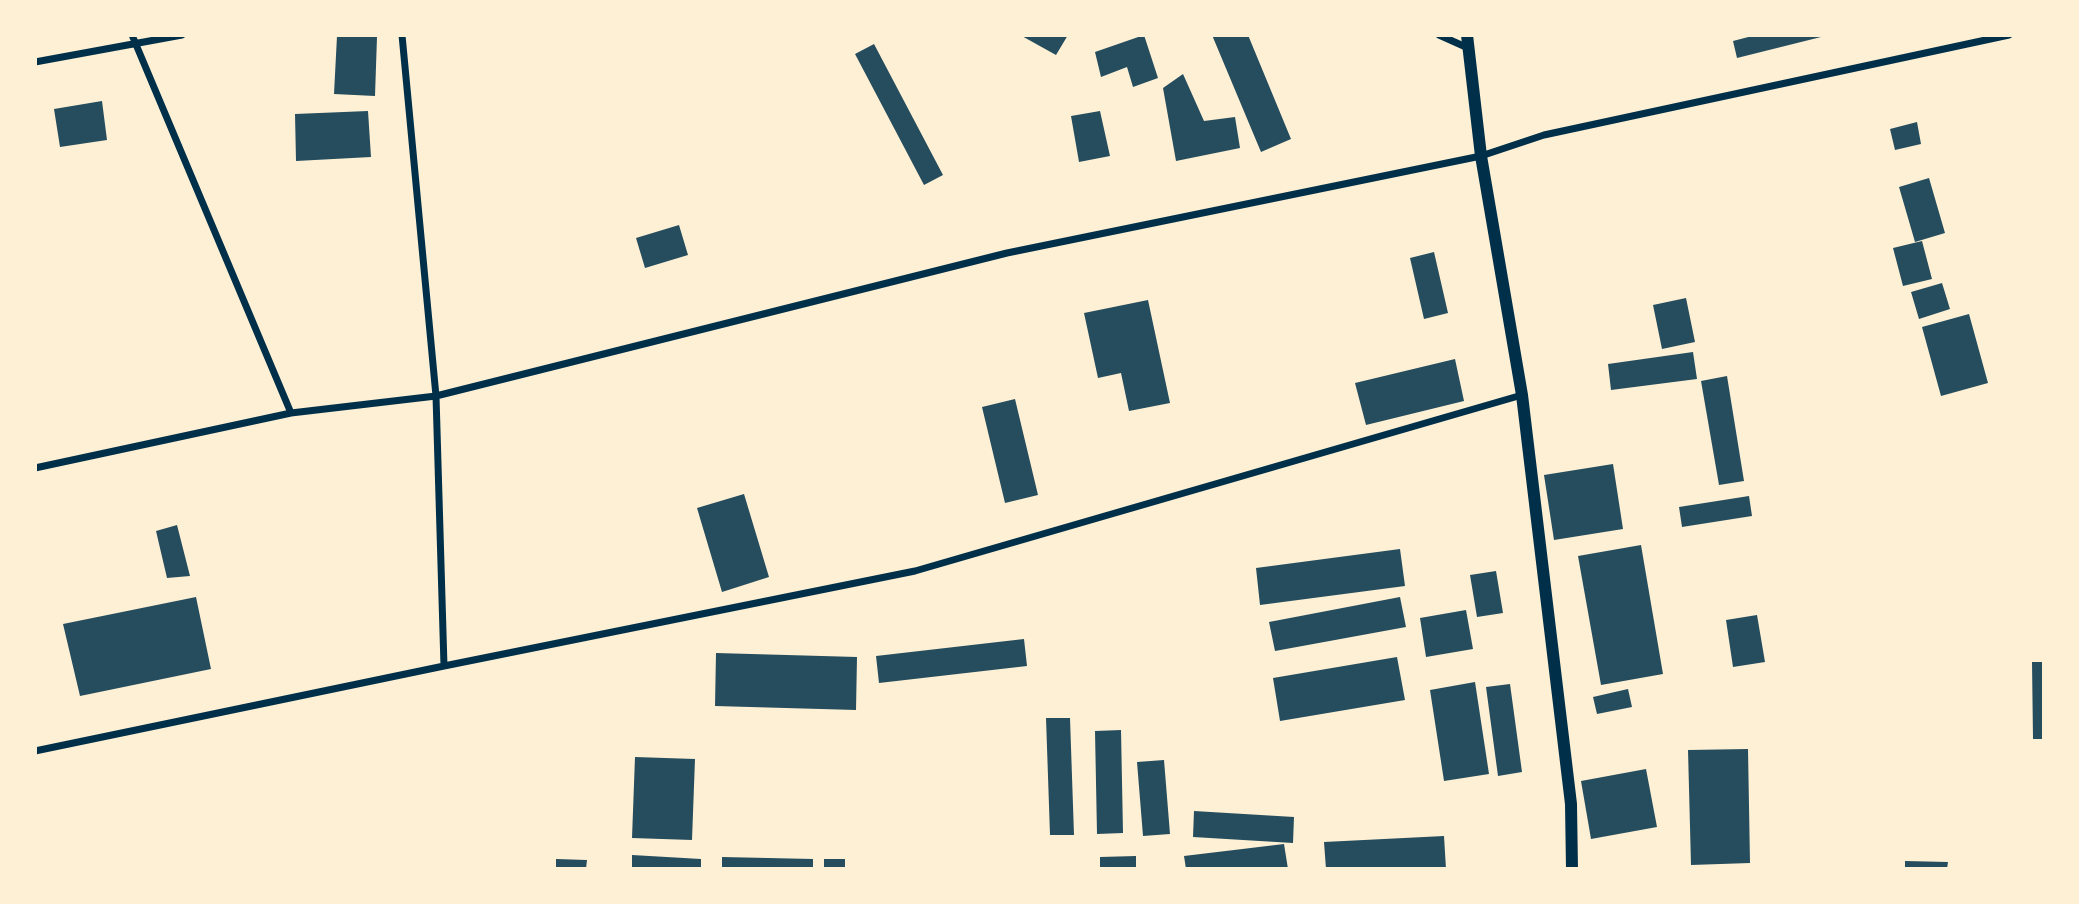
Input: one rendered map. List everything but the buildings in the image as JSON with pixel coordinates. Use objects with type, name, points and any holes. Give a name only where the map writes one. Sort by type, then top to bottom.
[{"type":"street","points":[[35,62],[133,39],[181,35]]},
{"type":"street","points":[[402,35],[436,396],[444,666]]},
{"type":"street","points":[[1438,35],[1467,42],[1481,156],[1522,395],[1571,804],[1572,869]]},
{"type":"street","points":[[35,468],[291,413],[436,396],[1007,253],[1481,156],[1544,135],[2009,35]]},
{"type":"street","points":[[133,39],[291,413]]},
{"type":"street","points":[[35,751],[915,571],[1522,395]]}]
